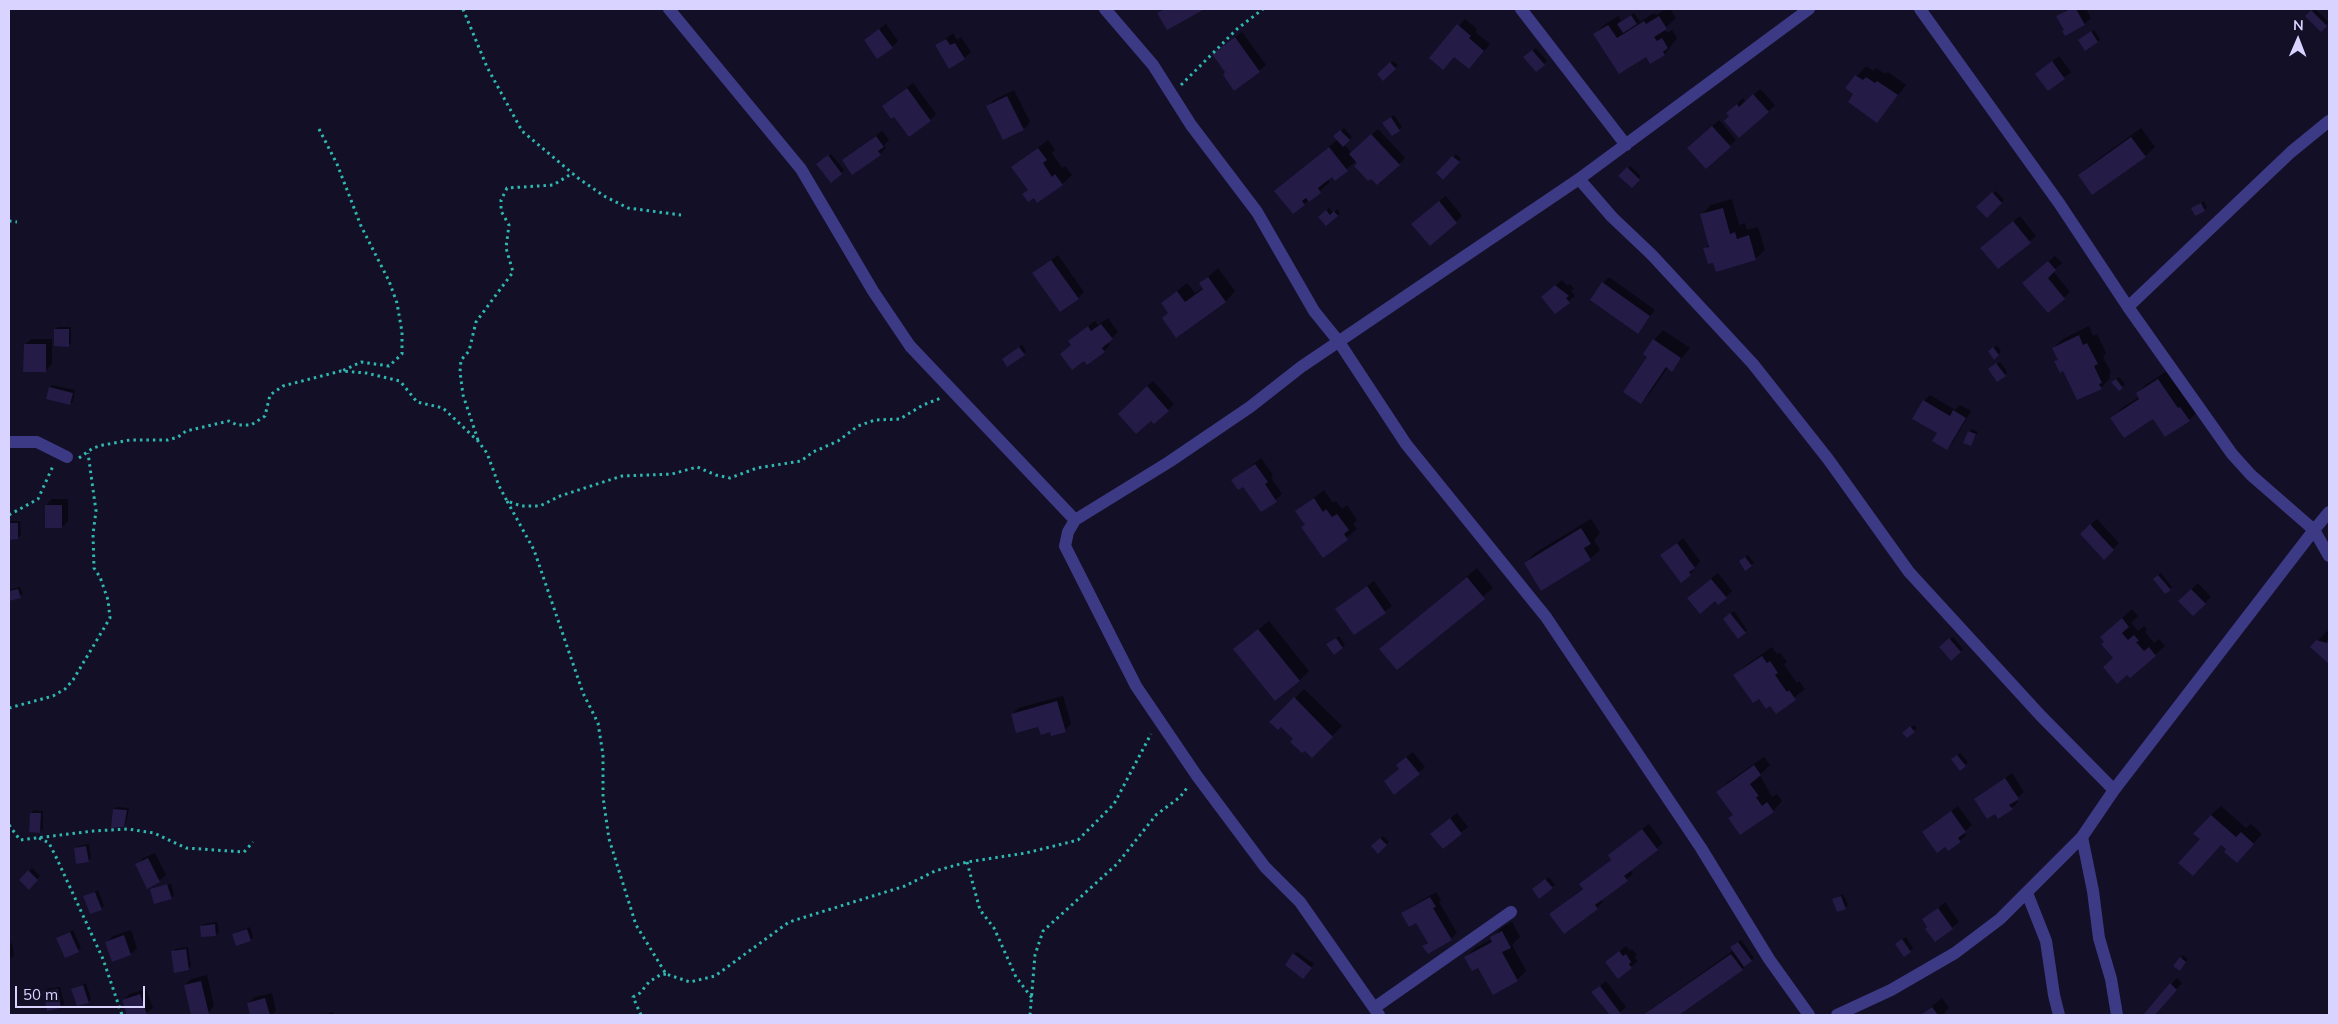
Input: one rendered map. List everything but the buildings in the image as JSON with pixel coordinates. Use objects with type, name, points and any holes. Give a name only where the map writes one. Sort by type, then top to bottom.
[{"type":"street","points":[[669,9],[801,169],[873,291],[905,338],[954,393],[1076,520]]},
{"type":"street","points":[[1105,9],[1153,65],[1191,125],[1257,212],[1314,311],[1339,342],[1406,444],[1546,617],[1701,848],[1769,959],[1809,1015]]},
{"type":"street","points":[[1521,9],[1626,145]]},
{"type":"street","points":[[1511,912],[1377,1011],[1300,902],[1265,867],[1197,776],[1136,686],[1065,546],[1068,532],[1076,520],[1169,462],[1339,342],[1579,179],[1809,9]]},
{"type":"street","points":[[1920,9],[2059,203],[2128,307],[2232,454],[2251,475],[2314,530],[2329,556]]},
{"type":"street","points":[[2128,307],[2292,152],[2329,121]]},
{"type":"street","points":[[1579,179],[1612,217],[1652,255],[1753,364],[1828,459],[1909,572],[2041,716],[2114,790]]},
{"type":"street","points":[[9,442],[37,442],[67,457]]},
{"type":"street","points":[[1837,1015],[1891,990],[1955,953],[2000,919],[2082,837],[2114,790],[2329,512]]},
{"type":"street","points":[[2082,837],[2093,891],[2099,938],[2111,979],[2117,1015]]},
{"type":"street","points":[[2027,893],[2046,941],[2054,996],[2059,1015]]},
{"type":"path","points":[[463,9],[487,67],[522,131],[604,196],[628,208],[681,215]]},
{"type":"path","points":[[1172,93],[1237,28],[1263,9]]},
{"type":"path","points":[[9,515],[38,499],[54,465],[67,457],[80,458],[93,448],[130,440],[168,440],[186,432],[229,421],[237,425],[251,425],[265,416],[270,396],[283,386],[341,371],[361,362],[389,366],[402,354],[402,332],[389,280],[361,226],[337,164],[319,129]]},
{"type":"path","points":[[478,441],[463,395],[460,372],[461,360],[469,351],[476,322],[513,272],[506,248],[508,225],[501,211],[501,200],[507,188],[552,185],[573,173]]},
{"type":"path","points":[[9,221],[18,222]]},
{"type":"path","points":[[341,371],[366,373],[400,381],[417,402],[442,408],[478,441],[487,453],[499,486],[534,550],[580,684],[598,723],[604,755],[603,797],[609,839],[620,880],[636,925],[666,974]]},
{"type":"path","points":[[507,501],[521,506],[540,506],[560,496],[622,476],[672,474],[697,467],[716,475],[730,478],[757,468],[801,461],[813,452],[838,441],[858,426],[875,420],[900,419],[924,405],[954,393]]},
{"type":"path","points":[[9,708],[53,696],[65,689],[73,680],[110,618],[108,600],[100,577],[94,568],[93,534],[96,511],[88,452]]},
{"type":"path","points":[[640,1015],[633,997],[640,993],[649,982],[660,975],[666,974],[690,982],[715,976],[789,922],[905,886],[935,871],[967,862],[1026,853],[1078,840],[1114,804],[1159,720]]},
{"type":"path","points":[[1030,1015],[1035,955],[1043,931],[1117,864],[1156,815],[1180,797],[1197,776]]},
{"type":"path","points":[[9,825],[20,840],[93,831],[128,829],[154,834],[186,848],[244,852],[253,842]]},
{"type":"path","points":[[38,838],[49,843],[57,859],[103,959],[122,1015]]},
{"type":"path","points":[[967,862],[980,910],[994,928],[1016,977],[1032,999]]}]
